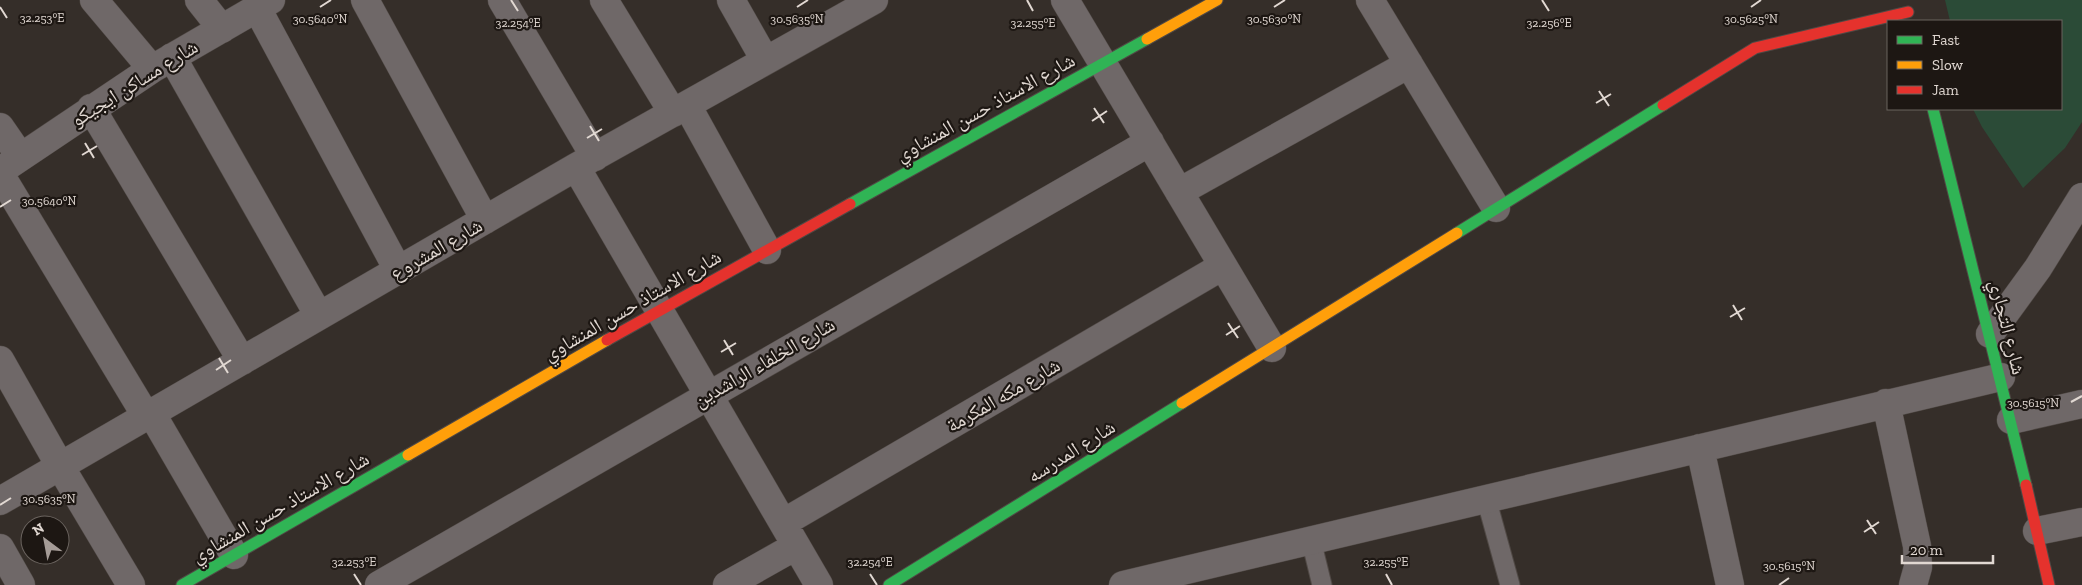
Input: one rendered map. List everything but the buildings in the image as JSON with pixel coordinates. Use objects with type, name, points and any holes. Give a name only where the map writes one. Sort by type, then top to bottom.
[{"type":"street","points":[[94,0],[162,63],[319,316]]},
{"type":"street","points":[[199,0],[222,29]]},
{"type":"street","points":[[365,0],[486,220]]},
{"type":"street","points":[[502,0],[659,310],[819,585]]},
{"type":"street","points":[[604,0],[680,109],[767,250]]},
{"type":"street","points":[[731,0],[765,60]]},
{"type":"street","points":[[1065,0],[1272,348]]},
{"type":"street","name":"شارع الاستاذ حسن المنشاوي","points":[[182,585],[659,310],[1217,0]]},
{"type":"street","points":[[1370,0],[1496,208]]},
{"type":"street","points":[[265,3],[398,270]]},
{"type":"street","name":"شارع مساكن ايجيكو","points":[[7,167],[91,108],[162,63],[265,3]]},
{"type":"street","name":"شارع المشروع","points":[[0,501],[585,162],[765,60],[858,4]]},
{"type":"street","name":"شارع المدرسه","points":[[889,585],[1755,48],[1908,11]]},
{"type":"street","points":[[1179,192],[1409,64]]},
{"type":"street","points":[[91,108],[242,361]]},
{"type":"street","name":"شارع التجاري","points":[[1933,110],[2001,376],[2049,585]]},
{"type":"street","points":[[0,127],[7,167],[149,415],[234,555]]},
{"type":"street","name":"شارع الخلفاء الراشدين","points":[[379,585],[708,394],[1150,142]]},
{"type":"street","points":[[1990,334],[2038,268],[2082,197]]},
{"type":"street","name":"شارع مكه المكرمة","points":[[783,523],[1223,266]]},
{"type":"street","points":[[0,360],[131,585]]},
{"type":"street","points":[[1123,585],[2001,376]]},
{"type":"street","points":[[1886,404],[1917,546],[1918,567],[1913,585]]},
{"type":"street","points":[[2011,420],[2082,404]]},
{"type":"street","points":[[1700,448],[1730,585]]},
{"type":"street","points":[[2037,531],[2082,522]]},
{"type":"street","points":[[727,585],[796,546]]},
{"type":"street","points":[[0,548],[21,585]]},
{"type":"lane","points":[[1486,498],[1510,585]]},
{"type":"lane","points":[[1311,540],[1322,585]]},
{"type":"green space","points":[[1945,0],[2082,0],[2082,122],[2065,148],[2023,188],[1982,127],[1974,110],[2062,110],[2062,20],[1950,20]]},
{"type":"traffic: fast","points":[[850,204],[1147,39]]},
{"type":"traffic: fast","points":[[1457,233],[1663,105]]},
{"type":"traffic: fast","points":[[1933,110],[2026,485]]},
{"type":"traffic: fast","points":[[889,585],[1182,403]]},
{"type":"traffic: fast","points":[[182,585],[408,455]]},
{"type":"traffic: slow","points":[[1147,39],[1217,0]]},
{"type":"traffic: slow","points":[[1182,403],[1457,233]]},
{"type":"traffic: slow","points":[[408,455],[607,340]]},
{"type":"traffic: jam","points":[[1663,105],[1755,48],[1908,12]]},
{"type":"traffic: jam","points":[[607,340],[850,204]]},
{"type":"traffic: jam","points":[[2026,485],[2049,585]]}]
